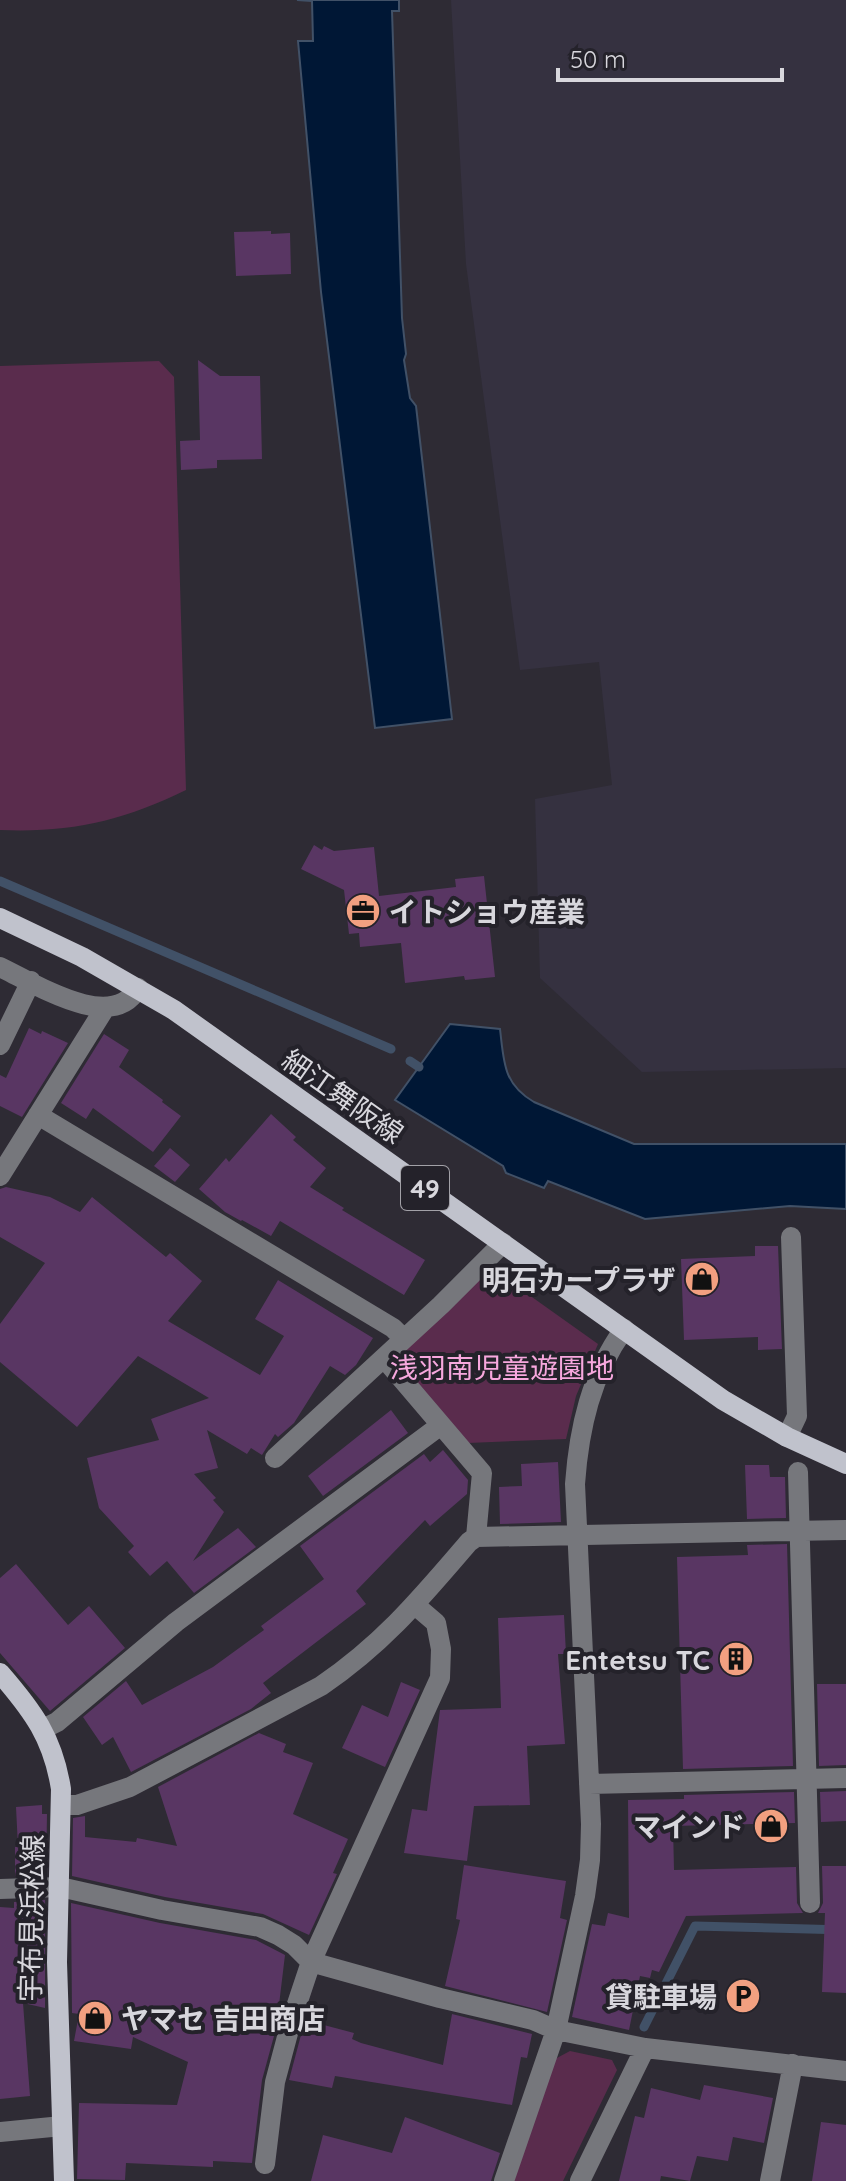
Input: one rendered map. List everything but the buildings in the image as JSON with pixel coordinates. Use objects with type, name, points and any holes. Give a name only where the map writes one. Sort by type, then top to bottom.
[{"type":"main road","name":"細江舞阪線","points":[[0,918],[82,957],[174,1010],[723,1400],[787,1437],[846,1464]]},
{"type":"main road","name":"宇布見浜松線","points":[[0,1673],[43,1729],[58,1768],[61,1805],[57,1962],[64,2181]]},
{"type":"street","points":[[0,967],[81,1004],[105,1008],[121,1005],[133,997],[138,988]]},
{"type":"street","points":[[0,1045],[31,981]]},
{"type":"street","points":[[0,1176],[105,1008]]},
{"type":"street","points":[[38,1115],[393,1328],[404,1339]]},
{"type":"street","points":[[787,1437],[797,1416],[791,1237]]},
{"type":"street","points":[[275,1458],[503,1243]]},
{"type":"street","points":[[504,2181],[556,2030],[589,1869],[589,1784],[575,1484],[582,1428],[598,1374],[624,1329]]},
{"type":"street","points":[[384,1358],[482,1473],[476,1537]]},
{"type":"street","points":[[43,1729],[57,1722],[176,1622],[441,1425]]},
{"type":"street","points":[[798,1472],[810,1903]]},
{"type":"street","points":[[61,1805],[77,1805],[130,1787],[321,1686],[375,1646],[476,1537],[846,1530]]},
{"type":"street","points":[[265,2164],[275,2082],[311,1962],[440,1678],[441,1649],[436,1623],[415,1605]]},
{"type":"street","points":[[589,1784],[846,1778]]},
{"type":"street","points":[[0,1889],[60,1887],[178,1914],[260,1927],[278,1935],[311,1962],[533,2020],[556,2030],[645,2048],[846,2071]]},
{"type":"street","points":[[580,2181],[645,2048]]},
{"type":"street","points":[[770,2181],[793,2064]]},
{"type":"street","points":[[0,2132],[62,2126]]},
{"type":"shaded area","points":[[451,0],[846,0],[846,1068],[642,1072],[540,978],[535,799],[612,785],[599,662],[520,670],[466,264]]},
{"type":"green space","points":[[159,361],[174,377],[186,790],[140,810],[96,823],[50,829],[0,830],[0,366]]},
{"type":"green space","name":"浅羽南児童遊園地","points":[[491,1268],[598,1344],[576,1396],[566,1439],[468,1443],[396,1359]]},
{"type":"green space","points":[[570,2051],[612,2060],[617,2070],[563,2181],[514,2181],[555,2059]]},
{"type":"water","points":[[297,0],[399,0],[399,11],[392,11],[404,360],[410,398],[416,406],[452,719],[375,728],[321,292],[298,41],[313,41],[312,1]]},
{"type":"water","points":[[450,1024],[500,1029],[507,1071],[516,1088],[524,1095],[634,1144],[846,1144],[846,1209],[790,1206],[645,1219],[548,1181],[544,1188],[506,1173],[503,1166],[395,1100]]},
{"type":"waterway","points":[[0,881],[391,1049]]},
{"type":"waterway","points":[[410,1061],[419,1067]]},
{"type":"waterway","points":[[644,2027],[695,1926],[846,1930]]},
{"type":"place","name":"イトショウ産業","points":[[363,911]]},
{"type":"place","name":"明石カープラザ","points":[[702,1279]]},
{"type":"place","name":"Entetsu TC","points":[[736,1659]]},
{"type":"place","name":"マインド","points":[[771,1826]]},
{"type":"place","name":"貸駐車場","points":[[743,1996]]},
{"type":"place","name":"ヤマセ 吉田商店","points":[[95,2018]]}]
